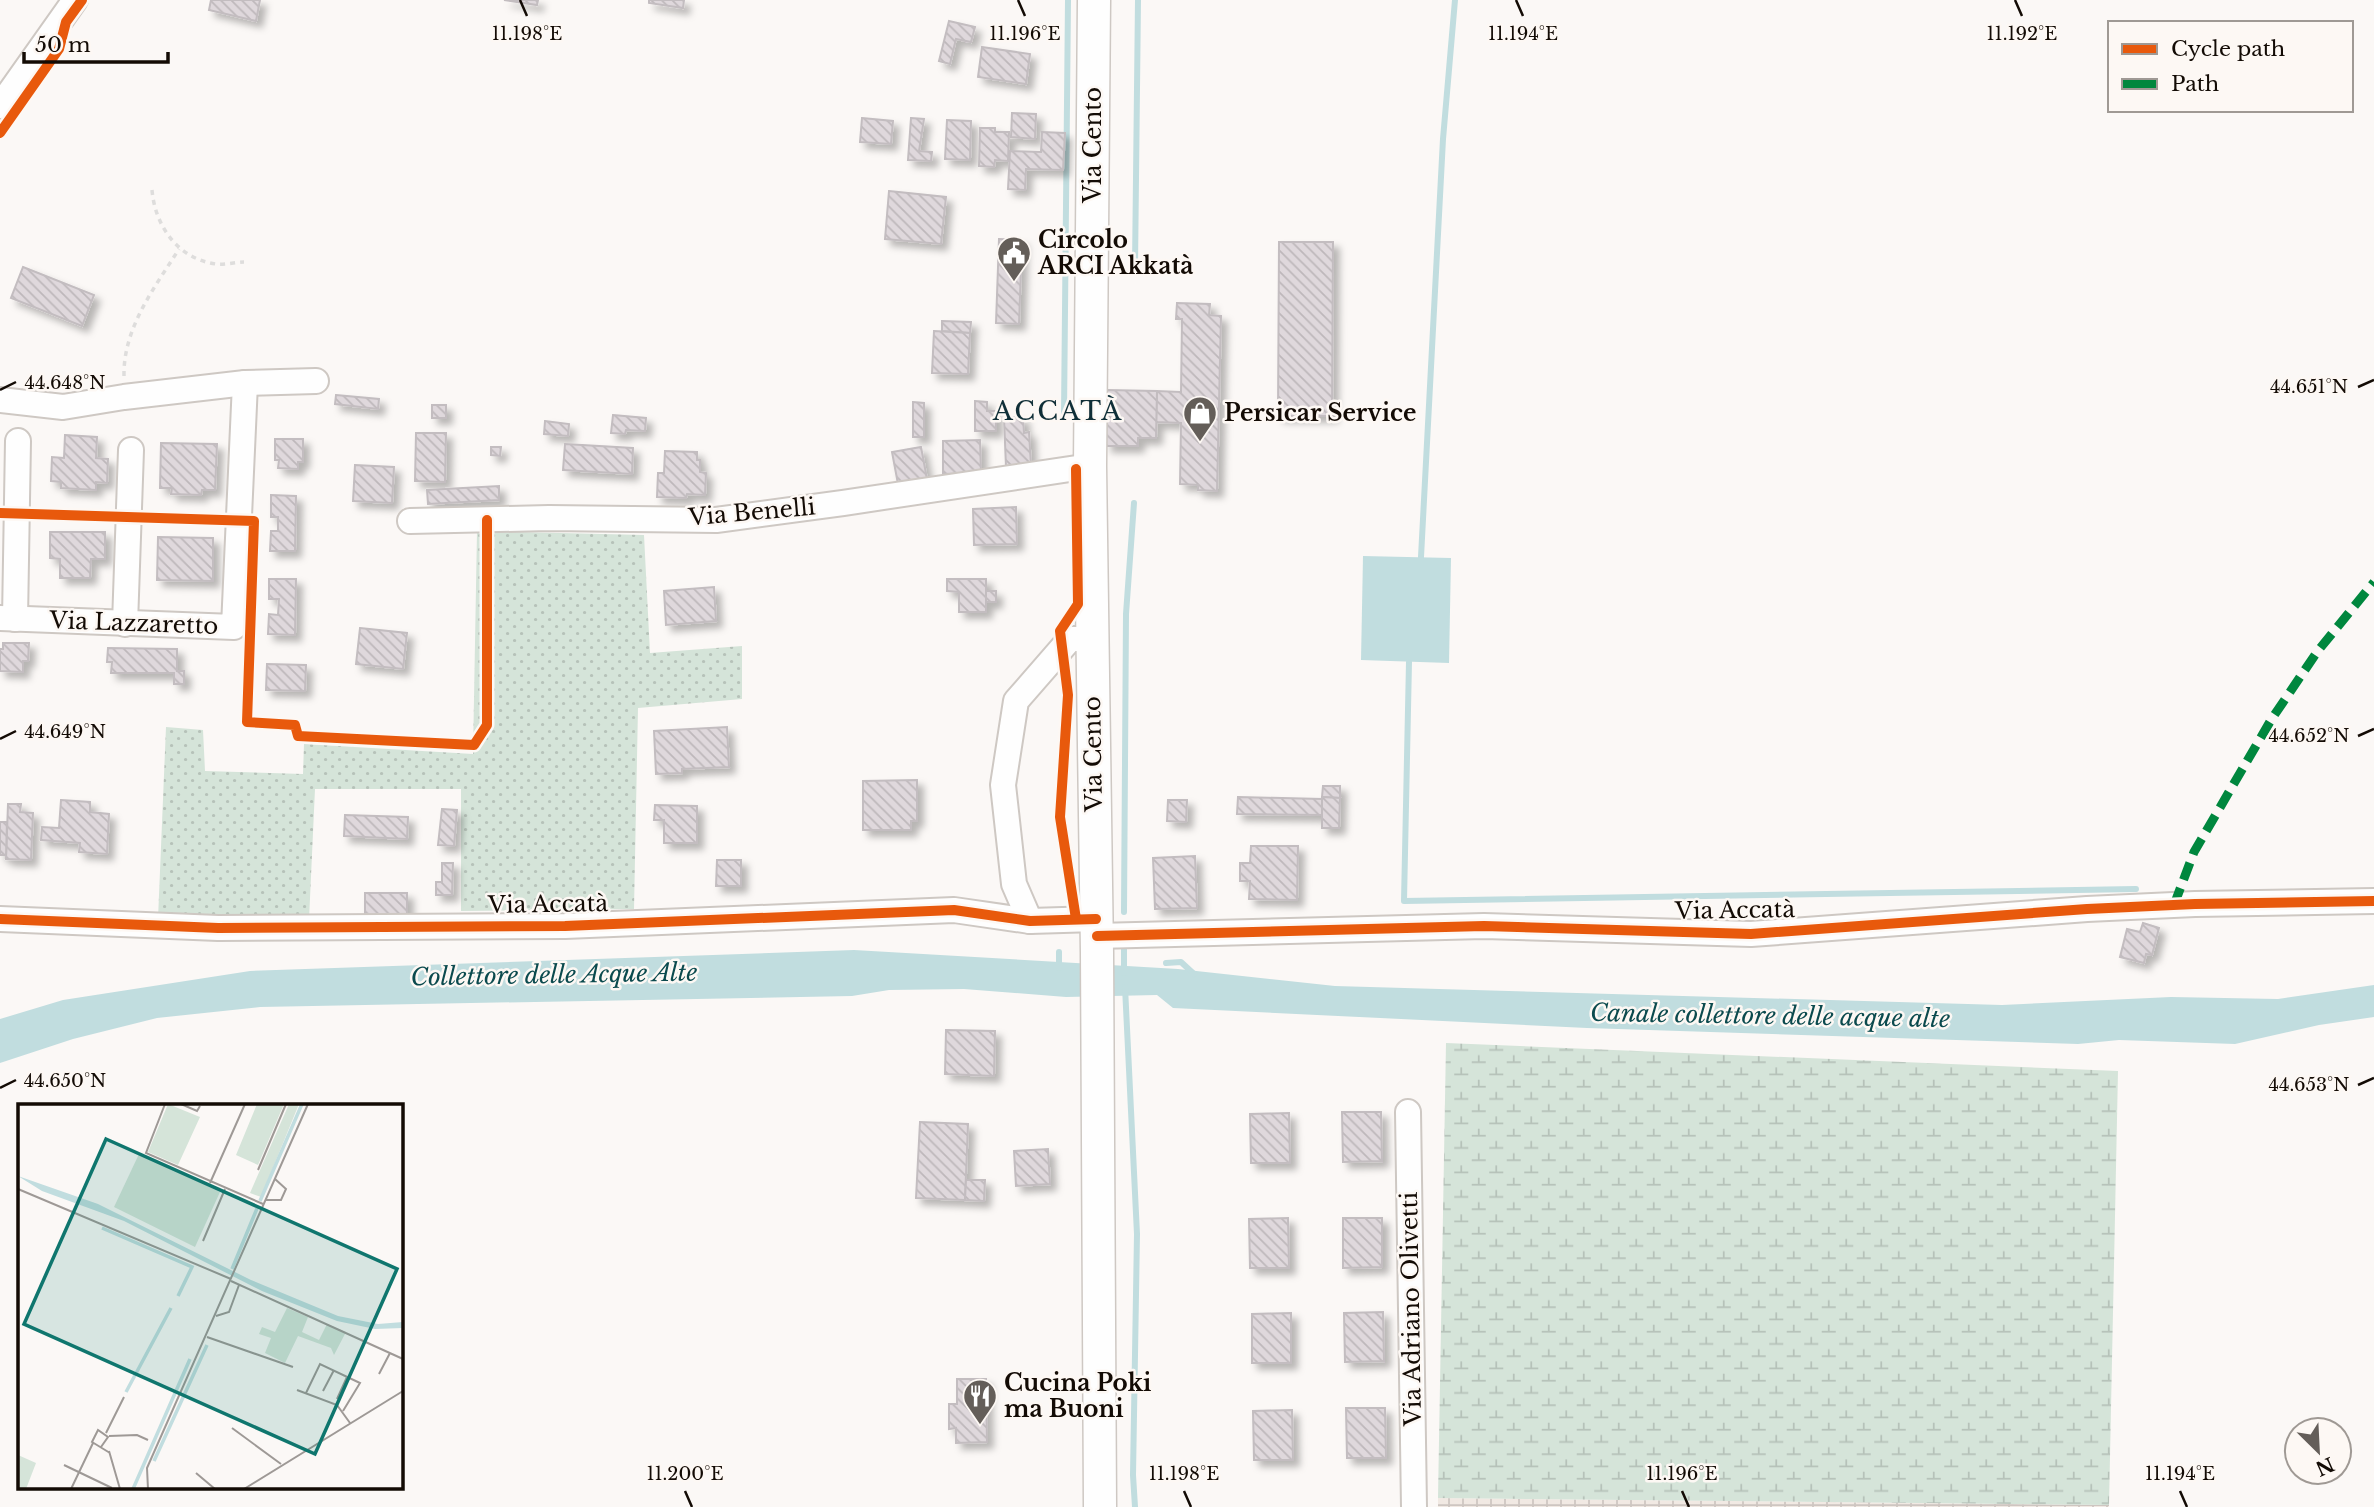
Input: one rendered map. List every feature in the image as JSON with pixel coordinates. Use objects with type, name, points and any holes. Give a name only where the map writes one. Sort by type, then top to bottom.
[{"type":"main road","name":"Via Cento","points":[[1094,0],[1090,466],[1098,1014],[1100,1507]]},
{"type":"street","points":[[0,106],[75,0]]},
{"type":"street","points":[[0,400],[63,407],[245,383],[316,381]]},
{"type":"street","name":"Via Lazzaretto","points":[[7,618],[234,626],[245,383]]},
{"type":"street","points":[[7,618],[18,442]]},
{"type":"street","points":[[125,624],[131,450]]},
{"type":"street","name":"Via Benelli","points":[[410,521],[549,518],[716,520],[1090,466]]},
{"type":"street","points":[[1030,921],[1014,884],[1003,785],[1016,701],[1070,639],[1091,639]]},
{"type":"street","name":"Via Accatà","points":[[0,919],[218,929],[551,926],[954,910],[1030,921],[1097,936],[1484,926],[1751,934],[2087,909],[2374,901]]},
{"type":"street","name":"Via Adriano Olivetti","points":[[1408,1112],[1414,1507]]},
{"type":"path","points":[[152,190],[158,221],[165,233],[180,248],[201,260],[217,264],[244,262]]},
{"type":"path","points":[[124,397],[124,356],[137,319],[180,248]]},
{"type":"shaded area","points":[[1438,1498],[2109,1505],[2109,1507],[1438,1507]]},
{"type":"green space","points":[[477,531],[644,535],[650,653],[742,646],[742,699],[638,708],[634,909],[461,911],[461,789],[315,789],[309,920],[158,919],[166,727],[203,730],[205,771],[303,774],[304,744],[473,754]]},
{"type":"green space","points":[[1446,1043],[2118,1071],[2109,1505],[1438,1498]]},
{"type":"water","points":[[1363,556],[1451,558],[1449,663],[1361,660]]},
{"type":"water","points":[[854,950],[1178,969],[1335,986],[2002,1005],[2171,997],[2278,999],[2374,985],[2374,1017],[2319,1025],[2235,1044],[2119,1040],[2078,1044],[1587,1028],[1173,1008],[1157,995],[1066,997],[964,989],[889,990],[852,996],[260,1007],[157,1018],[73,1039],[0,1063],[0,1019],[63,1000],[250,971]]},
{"type":"building","points":[[211,0],[260,0],[256,21],[209,10]]},
{"type":"building","points":[[504,0],[538,0],[537,5]]},
{"type":"building","points":[[649,0],[684,0],[683,8],[649,3]]},
{"type":"building","points":[[949,21],[975,27],[971,42],[956,39],[950,64],[939,61]]},
{"type":"building","points":[[982,47],[1030,54],[1026,84],[978,77]]},
{"type":"building","points":[[1012,113],[1036,114],[1035,139],[1011,137]]},
{"type":"building","points":[[862,118],[893,121],[891,144],[860,142]]},
{"type":"building","points":[[911,118],[924,119],[919,151],[932,152],[931,161],[908,160]]},
{"type":"building","points":[[947,120],[971,121],[970,160],[945,159]]},
{"type":"building","points":[[980,128],[1009,132],[1008,161],[995,160],[994,167],[979,166]]},
{"type":"building","points":[[1042,132],[1065,133],[1063,170],[1026,169],[1025,190],[1008,189],[1010,151],[1041,152]]},
{"type":"building","points":[[889,191],[946,197],[941,244],[885,239]]},
{"type":"building","points":[[999,239],[1022,240],[1019,324],[996,323]]},
{"type":"building","points":[[1279,242],[1333,242],[1332,416],[1278,416]]},
{"type":"building","points":[[23,267],[94,295],[82,326],[11,298]]},
{"type":"building","points":[[1177,303],[1210,304],[1209,315],[1221,316],[1217,491],[1198,490],[1198,485],[1180,484],[1181,423],[1156,422],[1157,391],[1181,392],[1182,319],[1176,319]]},
{"type":"building","points":[[942,321],[971,322],[970,333],[942,331]]},
{"type":"building","points":[[934,331],[970,333],[968,374],[932,373]]},
{"type":"building","points":[[1107,390],[1157,391],[1156,438],[1138,438],[1138,446],[1106,446]]},
{"type":"building","points":[[336,395],[379,399],[378,409],[335,404]]},
{"type":"building","points":[[975,401],[987,402],[987,411],[996,411],[996,431],[975,431]]},
{"type":"building","points":[[913,402],[924,403],[924,437],[913,437]]},
{"type":"building","points":[[432,405],[446,405],[446,418],[432,418]]},
{"type":"building","points":[[613,415],[646,418],[645,431],[626,430],[625,434],[611,433]]},
{"type":"building","points":[[1023,417],[1024,433],[1029,432],[1031,466],[1006,467],[1004,418]]},
{"type":"building","points":[[545,421],[569,424],[568,436],[544,434]]},
{"type":"building","points":[[416,433],[446,433],[445,482],[415,481]]},
{"type":"building","points":[[65,435],[97,437],[96,458],[108,459],[107,483],[96,482],[96,490],[61,488],[61,482],[51,481],[52,457],[64,458]]},
{"type":"building","points":[[275,439],[303,439],[303,462],[298,462],[298,469],[278,468],[279,460],[275,460]]},
{"type":"building","points":[[980,440],[981,473],[943,474],[943,441]]},
{"type":"building","points":[[161,443],[217,444],[215,490],[202,490],[201,495],[171,494],[172,488],[160,488]]},
{"type":"building","points":[[565,444],[633,448],[632,474],[563,470]]},
{"type":"building","points":[[491,447],[501,447],[500,456],[491,455]]},
{"type":"building","points":[[921,447],[927,479],[898,484],[892,452]]},
{"type":"building","points":[[665,451],[697,452],[700,472],[706,473],[705,495],[687,494],[686,498],[657,497],[658,473],[664,473]]},
{"type":"building","points":[[355,465],[394,467],[392,503],[353,501]]},
{"type":"building","points":[[499,486],[499,500],[428,504],[427,490]]},
{"type":"building","points":[[271,495],[296,496],[295,551],[270,551],[271,531],[278,531],[278,517],[271,517]]},
{"type":"building","points":[[1016,507],[1017,544],[974,545],[973,509]]},
{"type":"building","points":[[50,532],[105,532],[105,559],[91,559],[90,578],[60,578],[60,559],[50,558]]},
{"type":"building","points":[[158,537],[213,538],[213,581],[157,580]]},
{"type":"building","points":[[269,579],[296,579],[295,635],[268,634],[269,614],[278,615],[279,599],[269,599]]},
{"type":"building","points":[[947,579],[986,579],[986,612],[959,612],[959,592],[947,591]]},
{"type":"building","points":[[714,587],[716,621],[666,625],[664,591]]},
{"type":"building","points":[[986,591],[996,591],[996,602],[986,602]]},
{"type":"building","points":[[360,628],[407,633],[403,669],[356,664]]},
{"type":"building","points":[[3,643],[29,643],[28,661],[23,661],[23,672],[0,671],[0,649],[3,649]]},
{"type":"building","points":[[108,648],[177,649],[177,671],[184,671],[184,684],[174,684],[174,673],[111,673],[112,662],[107,662]]},
{"type":"building","points":[[267,664],[306,665],[305,691],[266,690]]},
{"type":"building","points":[[727,727],[729,767],[682,769],[682,773],[656,774],[654,731]]},
{"type":"building","points":[[917,780],[917,821],[911,821],[911,830],[863,830],[863,781]]},
{"type":"building","points":[[1323,786],[1340,786],[1340,798],[1322,797]]},
{"type":"building","points":[[1238,797],[1322,799],[1322,815],[1237,814]]},
{"type":"building","points":[[1322,797],[1340,798],[1339,828],[1322,828]]},
{"type":"building","points":[[61,800],[90,802],[90,812],[109,814],[107,854],[79,852],[80,843],[41,840],[42,827],[59,828]]},
{"type":"building","points":[[1168,800],[1187,800],[1186,822],[1167,821]]},
{"type":"building","points":[[8,804],[21,804],[20,812],[33,813],[31,860],[6,859]]},
{"type":"building","points":[[655,805],[697,806],[697,843],[664,843],[664,820],[654,820]]},
{"type":"building","points":[[442,809],[457,810],[454,846],[438,845]]},
{"type":"building","points":[[345,815],[408,817],[407,839],[344,836]]},
{"type":"building","points":[[0,822],[7,822],[6,855],[0,855]]},
{"type":"building","points":[[1251,846],[1298,846],[1297,900],[1249,899],[1250,881],[1240,881],[1240,863],[1250,863]]},
{"type":"building","points":[[1195,856],[1197,908],[1155,909],[1153,858]]},
{"type":"building","points":[[717,860],[741,860],[741,886],[716,886]]},
{"type":"building","points":[[442,863],[453,863],[452,895],[436,895],[436,882],[442,882]]},
{"type":"building","points":[[365,893],[407,893],[407,917],[365,917]]},
{"type":"building","points":[[2143,923],[2159,928],[2152,955],[2146,954],[2144,963],[2120,957],[2127,929],[2140,932]]},
{"type":"building","points":[[946,1030],[995,1031],[994,1076],[945,1074]]},
{"type":"building","points":[[1342,1112],[1381,1112],[1382,1161],[1343,1162]]},
{"type":"building","points":[[1289,1113],[1290,1163],[1251,1163],[1250,1114]]},
{"type":"building","points":[[920,1122],[968,1124],[965,1200],[916,1198]]},
{"type":"building","points":[[1048,1149],[1050,1184],[1016,1186],[1014,1151]]},
{"type":"building","points":[[966,1180],[985,1180],[984,1201],[965,1200]]},
{"type":"building","points":[[1288,1218],[1289,1268],[1250,1268],[1249,1219]]},
{"type":"building","points":[[1343,1218],[1382,1218],[1382,1267],[1343,1268]]},
{"type":"building","points":[[1383,1312],[1384,1361],[1345,1362],[1344,1313]]},
{"type":"building","points":[[1291,1313],[1291,1363],[1252,1363],[1252,1314]]},
{"type":"building","points":[[957,1379],[986,1379],[987,1442],[956,1443],[956,1428],[949,1429],[949,1404],[957,1404]]},
{"type":"building","points":[[1346,1408],[1385,1408],[1386,1458],[1347,1458]]},
{"type":"building","points":[[1292,1410],[1293,1460],[1254,1460],[1253,1411]]},
{"type":"waterway","points":[[1064,414],[1068,0]]},
{"type":"waterway","points":[[1135,268],[1138,0]]},
{"type":"waterway","points":[[1421,557],[1443,139],[1455,0]]},
{"type":"waterway","points":[[1124,912],[1126,614],[1134,503]]},
{"type":"waterway","points":[[1409,662],[1404,901],[2136,889]]},
{"type":"waterway","points":[[1124,947],[1124,973]]},
{"type":"waterway","points":[[1059,952],[1059,968]]},
{"type":"waterway","points":[[1166,963],[1181,962],[1194,974]]},
{"type":"waterway","points":[[1125,987],[1137,1234],[1133,1475],[1135,1507]]},
{"type":"marked path","points":[[2174,905],[2194,852],[2271,720],[2317,652],[2374,582]]},
{"type":"cycle path","points":[[0,133],[59,49],[66,22],[82,0]]},
{"type":"cycle path","points":[[1076,469],[1078,604],[1060,631],[1068,695],[1060,817],[1076,919]]},
{"type":"cycle path","points":[[0,513],[254,521],[247,722],[295,725],[298,736],[474,745],[487,725],[487,520]]},
{"type":"cycle path","points":[[1097,936],[1484,926],[1751,934],[2087,909],[2374,901]]},
{"type":"cycle path","points":[[0,919],[218,928],[565,926],[954,910],[1030,921],[1096,919]]},
{"type":"place","name":"Circolo ARCI Akkatà","points":[[1014,283]]},
{"type":"place","name":"Persicar Service","points":[[1200,443]]},
{"type":"place","name":"Cucina Poki ma Buoni","points":[[980,1426]]},
{"type":"district","name":"ACCATÀ","points":[[1058,411]]},
{"type":"water label","name":"Collettore delle Acque Alte","points":[[554,975]]},
{"type":"water label","name":"Canale collettore delle acque alte","points":[[1770,1016]]}]
